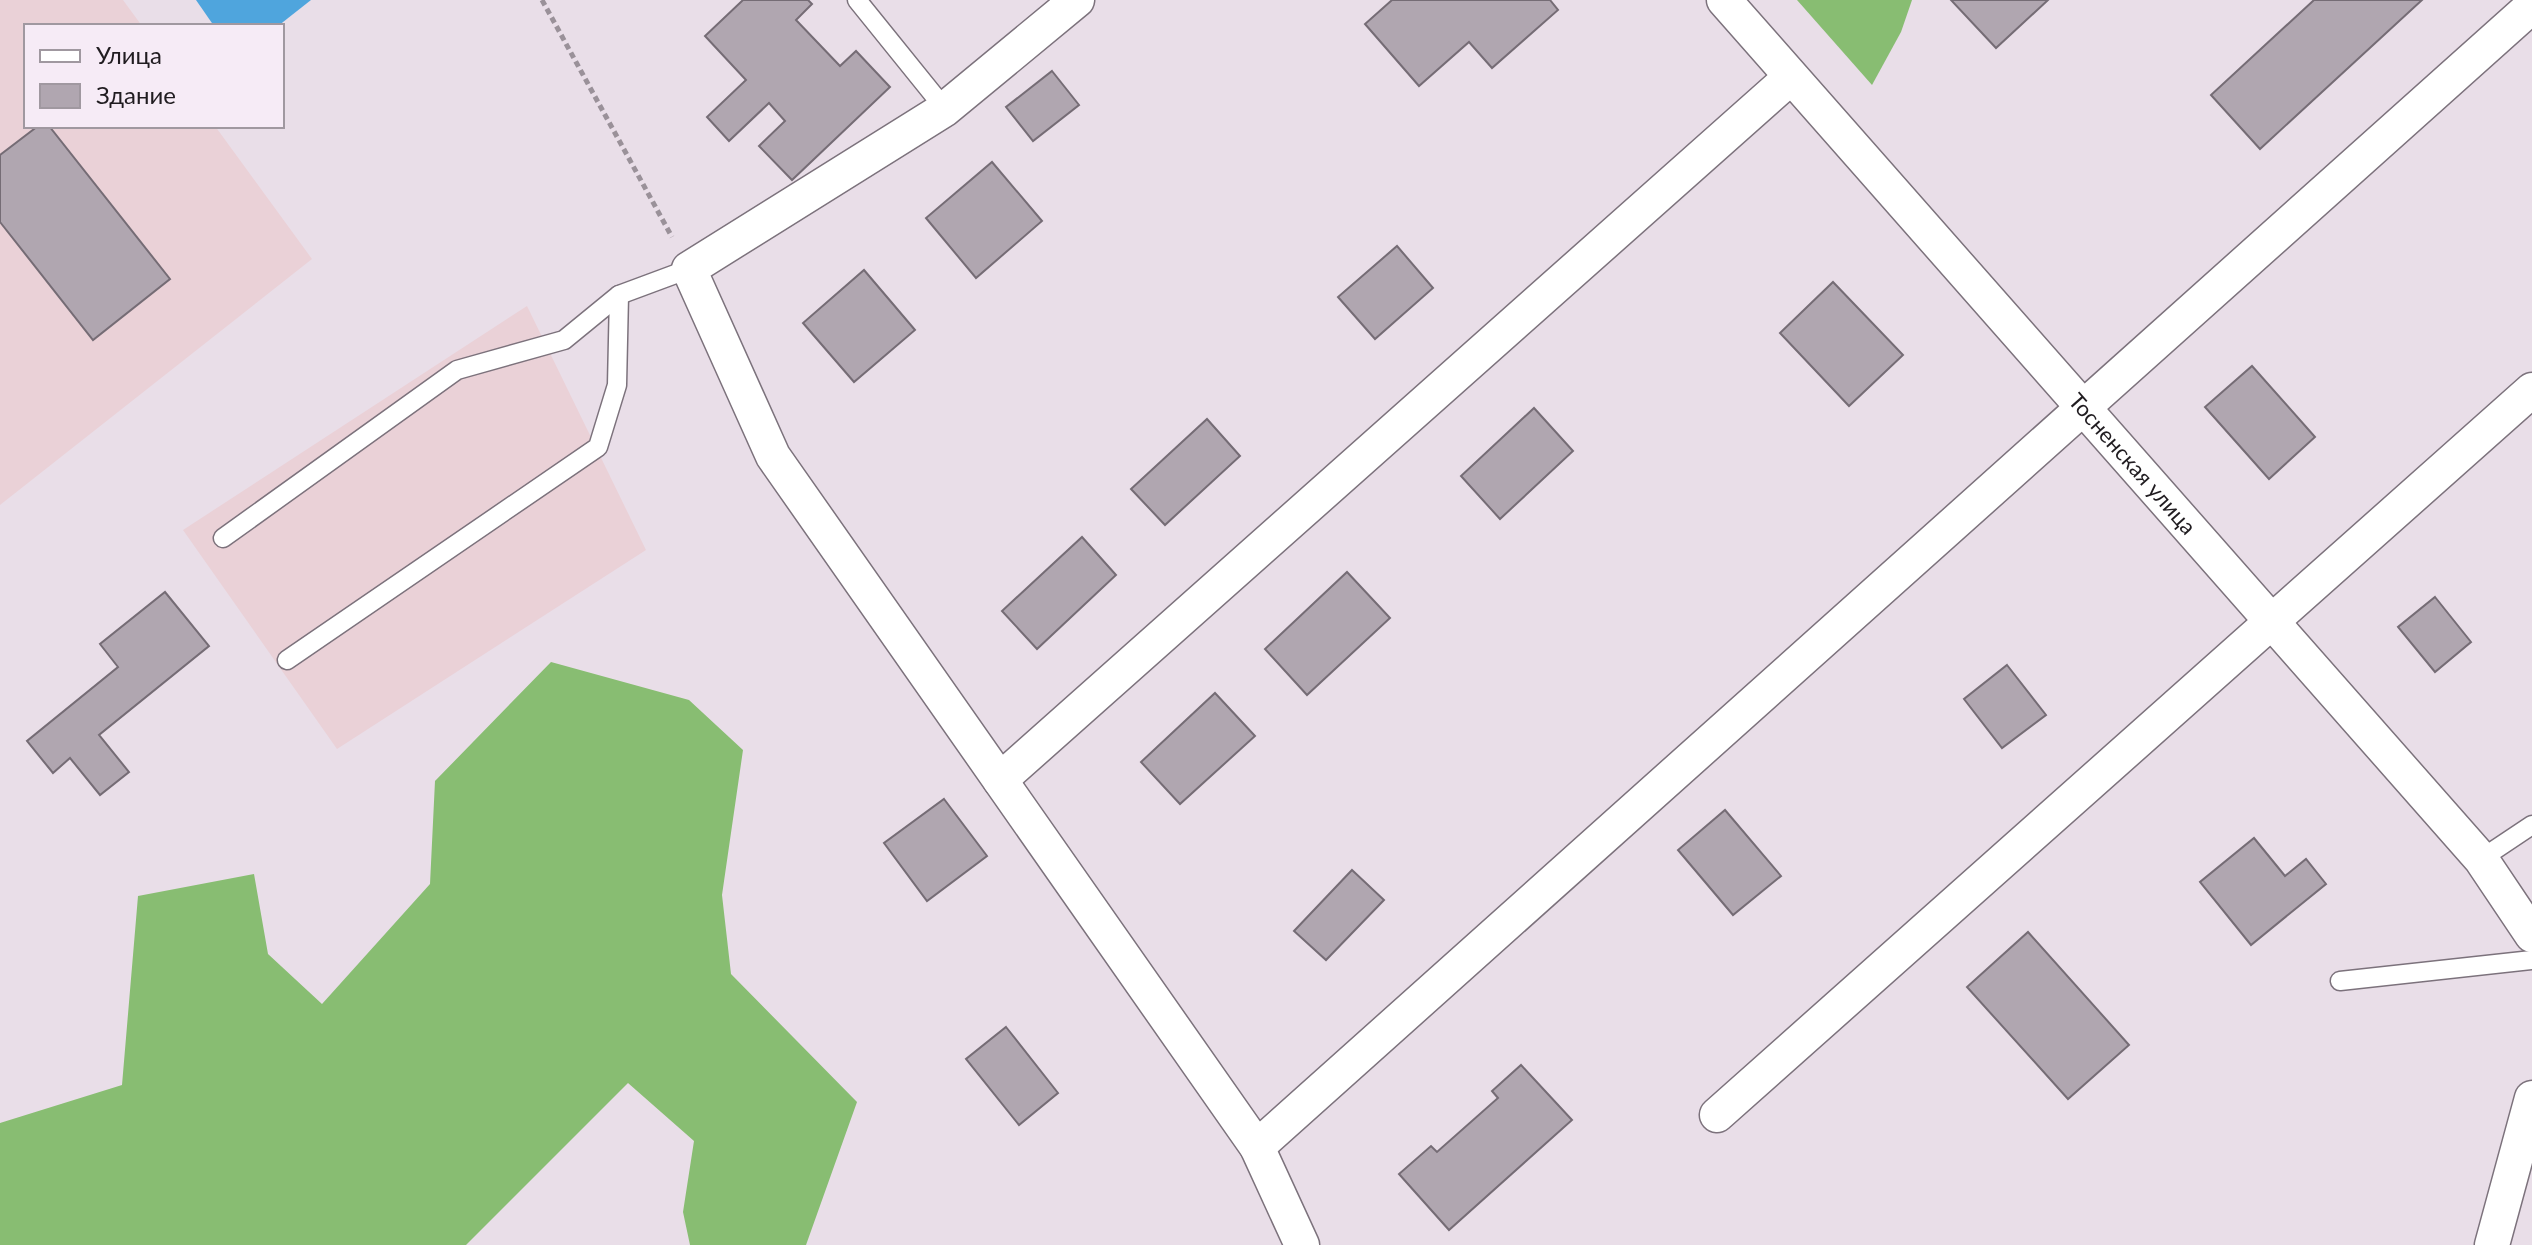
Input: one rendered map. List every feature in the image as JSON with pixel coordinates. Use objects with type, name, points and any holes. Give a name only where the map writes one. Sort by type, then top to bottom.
[{"type":"street","points":[[1077,0],[945,109],[689,269],[773,456],[1257,1147],[1302,1245]]},
{"type":"street","name":"Тосненская улица","points":[[1724,0],[2481,859],[2532,935]]},
{"type":"street","points":[[1257,1147],[2532,6]]},
{"type":"street","points":[[1000,780],[1791,77]]},
{"type":"street","points":[[1717,1115],[2532,390]]},
{"type":"street","points":[[2492,1245],[2532,1098]]},
{"type":"lane","points":[[857,0],[945,109]]},
{"type":"lane","points":[[223,538],[457,370],[564,340],[619,295],[689,269]]},
{"type":"lane","points":[[287,660],[598,447],[617,385],[619,295]]},
{"type":"lane","points":[[2481,859],[2532,825]]},
{"type":"lane","points":[[2340,981],[2532,960]]},
{"type":"path","points":[[542,0],[689,269]]},
{"type":"shaded area","points":[[0,0],[123,0],[141,24],[24,24],[24,128],[216,128],[312,259],[0,505]]},
{"type":"shaded area","points":[[527,306],[646,550],[337,749],[183,530]]},
{"type":"green space","points":[[1797,0],[1912,0],[1901,32],[1872,85]]},
{"type":"green space","points":[[551,662],[689,700],[743,750],[722,895],[731,974],[857,1102],[806,1245],[690,1245],[683,1212],[694,1141],[628,1083],[466,1245],[0,1245],[0,1123],[122,1085],[138,896],[254,874],[268,954],[322,1004],[430,884],[435,781]]},
{"type":"water","points":[[196,0],[311,0],[281,24],[213,24]]},
{"type":"building","points":[[743,0],[808,0],[812,4],[796,20],[840,66],[856,51],[890,87],[792,180],[759,146],[785,121],[769,103],[729,141],[707,117],[746,80],[705,36]]},
{"type":"building","points":[[1392,0],[1550,0],[1558,10],[1492,68],[1469,42],[1419,86],[1365,24]]},
{"type":"building","points":[[1951,0],[2048,0],[1996,48]]},
{"type":"building","points":[[2314,0],[2422,0],[2260,149],[2211,95]]},
{"type":"building","points":[[1052,71],[1079,105],[1033,141],[1006,107]]},
{"type":"building","points":[[35,128],[51,128],[170,279],[93,340],[0,222],[0,155]]},
{"type":"building","points":[[992,162],[1042,221],[976,278],[926,218]]},
{"type":"building","points":[[1397,246],[1433,288],[1375,339],[1338,297]]},
{"type":"building","points":[[864,270],[915,330],[854,382],[803,323]]},
{"type":"building","points":[[1833,282],[1903,355],[1849,406],[1780,333]]},
{"type":"building","points":[[2252,366],[2315,437],[2269,479],[2205,407]]},
{"type":"building","points":[[1534,408],[1573,451],[1500,519],[1461,476]]},
{"type":"building","points":[[1207,419],[1240,456],[1165,525],[1131,489]]},
{"type":"building","points":[[1082,537],[1116,575],[1037,649],[1002,611]]},
{"type":"building","points":[[1347,572],[1390,618],[1307,695],[1265,649]]},
{"type":"building","points":[[165,592],[209,646],[99,735],[129,772],[100,795],[70,758],[53,773],[27,741],[118,667],[100,644]]},
{"type":"building","points":[[2435,597],[2471,642],[2435,672],[2398,627]]},
{"type":"building","points":[[2007,665],[2046,715],[2002,748],[1964,699]]},
{"type":"building","points":[[1215,693],[1255,736],[1180,804],[1141,762]]},
{"type":"building","points":[[944,799],[987,856],[927,901],[884,843]]},
{"type":"building","points":[[1725,810],[1781,876],[1733,915],[1678,850]]},
{"type":"building","points":[[2254,838],[2285,876],[2306,859],[2326,884],[2251,945],[2200,882]]},
{"type":"building","points":[[1352,870],[1384,900],[1326,960],[1294,931]]},
{"type":"building","points":[[2028,932],[2129,1045],[2068,1099],[1967,987]]},
{"type":"building","points":[[1006,1027],[1058,1093],[1019,1125],[966,1059]]},
{"type":"building","points":[[1521,1065],[1572,1120],[1449,1230],[1399,1174],[1431,1146],[1437,1152],[1498,1098],[1492,1091]]}]
